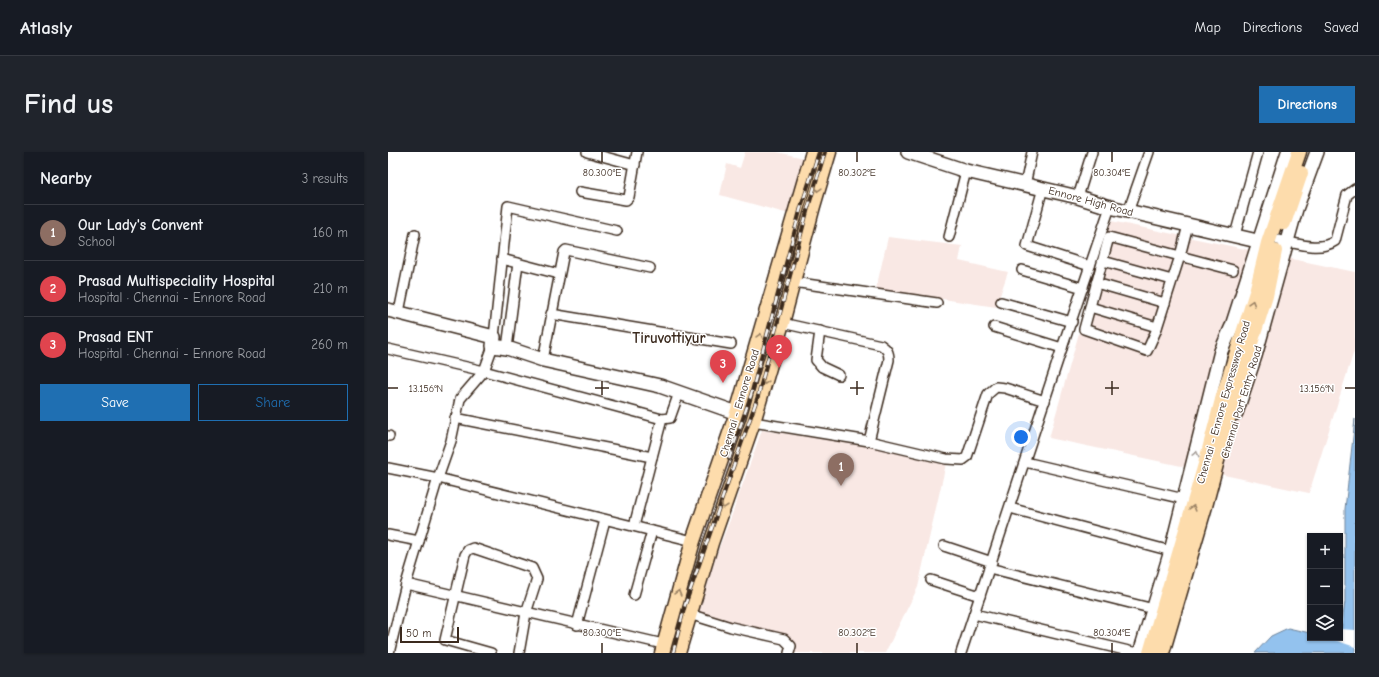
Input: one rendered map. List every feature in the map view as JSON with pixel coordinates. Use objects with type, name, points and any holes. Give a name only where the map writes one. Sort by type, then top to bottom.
[{"type":"main road","name":"Chennai - Ennore Road","points":[[662,649],[693,541],[737,413],[813,152]]},
{"type":"main road","name":"Chennai - Ennore Road","points":[[678,653],[688,618],[753,422],[782,323],[812,206],[829,152]]},
{"type":"main road","name":"Chennai - Ennore Expressway Road","points":[[1150,653],[1206,462],[1223,396],[1273,242],[1299,152]]},
{"type":"main road","name":"Chennai - Ennore Expressway Road","points":[[1162,653],[1207,499],[1232,406],[1266,296],[1273,242],[1309,152]]},
{"type":"main road","points":[[671,617],[688,618]]},
{"type":"street","points":[[587,152],[635,165]]},
{"type":"street","points":[[580,192],[626,200],[629,197],[637,152]]},
{"type":"street","name":"Ennore High Road","points":[[908,152],[922,154],[966,171],[1043,188],[1128,212],[1273,242]]},
{"type":"street","points":[[1024,185],[1032,152]]},
{"type":"street","points":[[1078,197],[1092,152]]},
{"type":"street","points":[[1128,212],[1149,152]]},
{"type":"street","points":[[1235,235],[1258,152]]},
{"type":"street","points":[[974,614],[1139,653],[1171,551],[1221,351],[1273,242],[1288,152]]},
{"type":"street","name":"Chennai Port Entry Road","points":[[1167,653],[1197,555],[1236,413],[1276,282],[1273,242],[1296,209],[1318,152]]},
{"type":"street","points":[[949,238],[966,171]]},
{"type":"street","points":[[1043,188],[1027,246],[1090,266]]},
{"type":"street","points":[[1273,242],[1319,247],[1328,246],[1335,241],[1347,195],[1355,189]]},
{"type":"street","points":[[389,653],[406,584],[438,478],[451,441],[460,399],[484,371],[494,341],[508,206],[617,231]]},
{"type":"street","points":[[961,653],[1110,207]]},
{"type":"street","points":[[1188,225],[1180,256],[1148,351],[1084,329],[1109,237],[1180,256],[1233,270]]},
{"type":"street","points":[[415,234],[393,311],[494,341],[507,348],[543,360],[660,386],[737,413]]},
{"type":"street","points":[[543,360],[559,274],[564,252],[566,250],[650,268]]},
{"type":"street","points":[[502,259],[559,274]]},
{"type":"street","points":[[1103,261],[1172,280]]},
{"type":"street","points":[[507,348],[518,263]]},
{"type":"street","points":[[1022,270],[1083,288]]},
{"type":"street","points":[[793,282],[936,303]]},
{"type":"street","points":[[1096,283],[1165,303]]},
{"type":"street","points":[[1001,302],[1072,322]]},
{"type":"street","points":[[1090,307],[1157,327]]},
{"type":"street","points":[[551,314],[731,344]]},
{"type":"street","points":[[782,323],[881,345],[889,353],[869,441]]},
{"type":"street","points":[[994,327],[1062,348]]},
{"type":"street","points":[[820,331],[816,360],[822,367],[839,375]]},
{"type":"street","points":[[388,349],[484,371],[662,419],[670,418],[679,393]]},
{"type":"street","points":[[753,422],[869,441],[946,459],[963,460],[967,457],[988,394],[991,390],[996,387],[1005,388],[1046,401]]},
{"type":"street","points":[[455,418],[652,457]]},
{"type":"street","points":[[634,526],[662,419]]},
{"type":"street","points":[[1025,462],[1184,499]]},
{"type":"street","points":[[388,468],[438,478],[693,541]]},
{"type":"street","points":[[1010,508],[1171,551]]},
{"type":"street","points":[[577,625],[604,520]]},
{"type":"street","points":[[634,595],[652,531]]},
{"type":"street","points":[[388,535],[419,541]]},
{"type":"street","points":[[944,546],[991,565],[1154,609]]},
{"type":"street","points":[[491,653],[445,640],[454,596],[465,555],[468,550],[473,548],[532,568],[537,579],[526,614],[519,653]]},
{"type":"street","points":[[931,580],[980,596]]},
{"type":"street","points":[[406,584],[577,625],[662,649]]},
{"type":"street","points":[[688,618],[784,639],[791,646],[789,653]]},
{"type":"shaded area","points":[[745,152],[777,152],[804,158],[789,214],[720,195],[727,164],[740,168]]},
{"type":"shaded area","points":[[1111,221],[1355,272],[1355,348],[1309,493],[1049,438]]},
{"type":"shaded area","points":[[888,237],[962,246],[959,261],[1008,272],[996,307],[876,289]]},
{"type":"shaded area","points":[[762,430],[878,447],[946,464],[918,587],[885,653],[792,653],[795,643],[693,614],[730,520]]},
{"type":"water","points":[[1355,419],[1355,653],[1255,653],[1271,636],[1288,628],[1307,632],[1307,641],[1343,641],[1343,616],[1345,602],[1345,509]]},
{"type":"pier","points":[[1343,629],[1355,630],[1355,647],[1338,641],[1343,641]]},
{"type":"railway","points":[[729,459],[751,395],[801,207],[819,152]]},
{"type":"railway","points":[[673,653],[685,605],[758,396],[808,208],[825,152]]},
{"type":"place","name":"Prasad Multispeciality Hospital","points":[[779,368]]},
{"type":"place","name":"Prasad ENT","points":[[723,383]]},
{"type":"place","name":"Our Lady's Convent","points":[[841,486]]},
{"type":"district","name":"Tiruvottiyur","points":[[669,338]]}]
